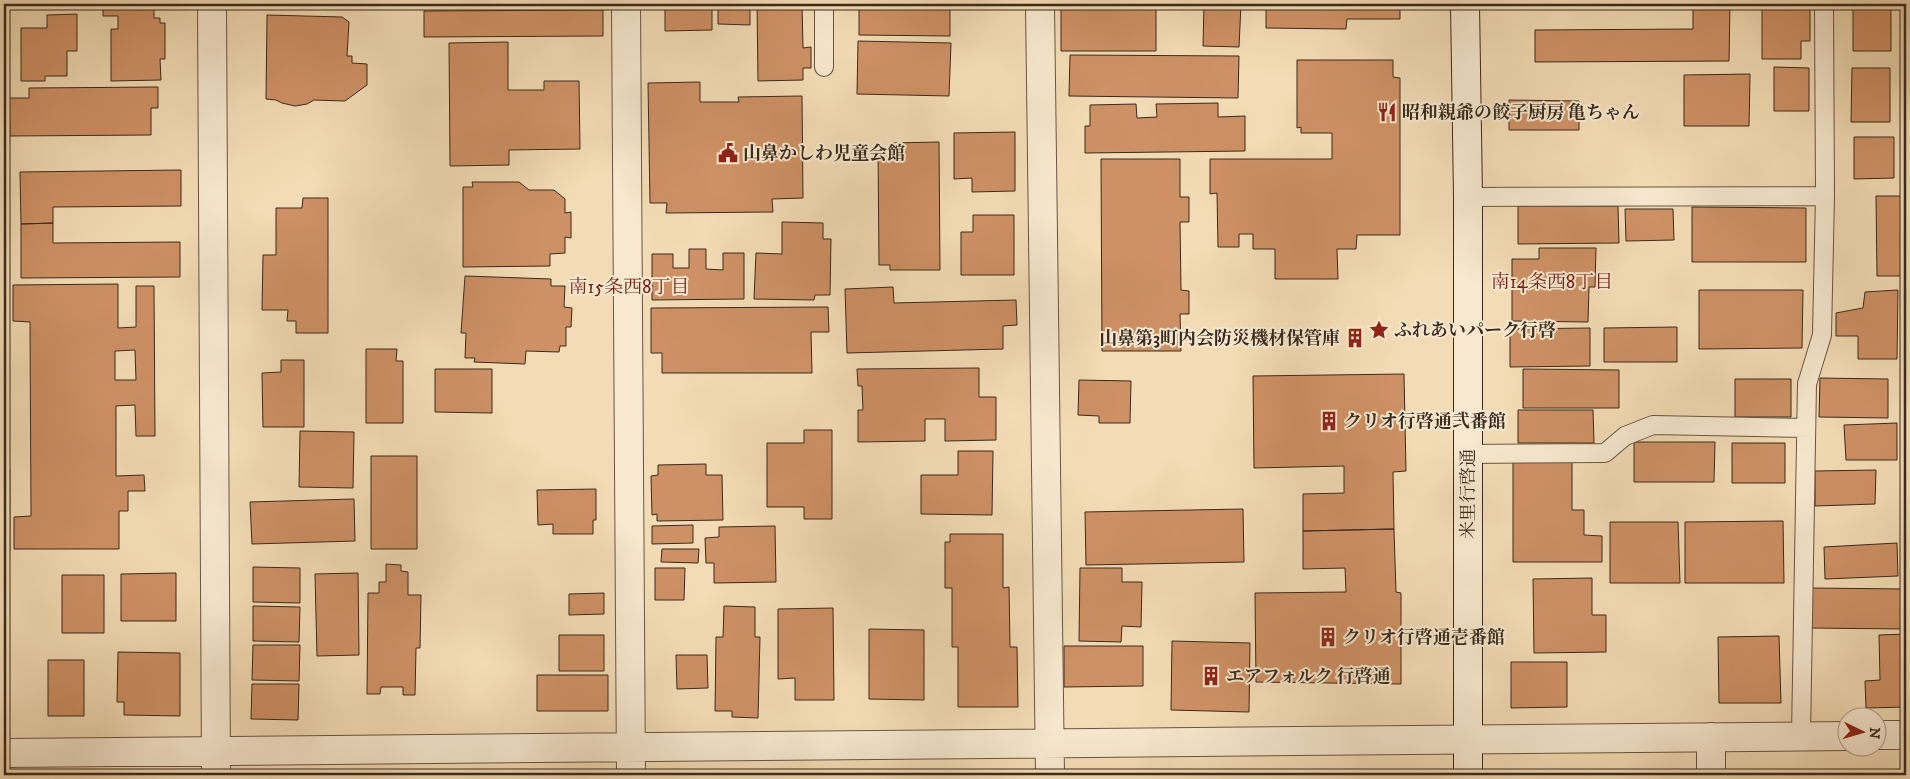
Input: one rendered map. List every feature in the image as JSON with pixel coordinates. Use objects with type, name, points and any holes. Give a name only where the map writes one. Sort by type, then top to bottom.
[{"type":"street","points":[[212,4],[216,763]]},
{"type":"street","points":[[626,4],[630,775]]},
{"type":"street","points":[[1040,4],[1050,775]]},
{"type":"street","name":"米里行啓通","points":[[1465,4],[1468,197],[1468,775]]},
{"type":"street","points":[[1888,735],[1906,735]]},
{"type":"street","points":[[4,753],[216,763],[630,746],[1838,736]]},
{"type":"street","points":[[1711,737],[1711,775]]},
{"type":"lane","points":[[824,4],[824,67]]},
{"type":"lane","points":[[1801,736],[1807,384],[1822,335],[1826,196],[1824,4]]},
{"type":"lane","points":[[1468,197],[1826,196]]},
{"type":"lane","points":[[1468,454],[1604,453],[1625,436],[1653,425],[1806,428]]},
{"type":"green space","points":[[4,469],[10,469],[10,551],[4,552]]},
{"type":"building","points":[[103,4],[154,4],[154,18],[160,18],[160,23],[165,23],[165,59],[160,59],[161,80],[111,81],[111,29],[118,29],[118,16],[103,16]]},
{"type":"building","points":[[665,4],[712,4],[712,30],[665,31]]},
{"type":"building","points":[[718,4],[750,4],[750,25],[718,24]]},
{"type":"building","points":[[757,4],[802,4],[803,48],[811,47],[811,68],[803,68],[803,80],[758,81]]},
{"type":"building","points":[[859,4],[950,4],[950,36],[859,35]]},
{"type":"building","points":[[1119,4],[1156,4],[1156,51],[1061,51],[1061,8],[1119,8]]},
{"type":"building","points":[[1204,4],[1241,4],[1239,47],[1203,46]]},
{"type":"building","points":[[1266,4],[1400,4],[1400,19],[1347,19],[1346,29],[1266,28]]},
{"type":"building","points":[[1693,4],[1730,4],[1729,61],[1535,62],[1535,30],[1693,29]]},
{"type":"building","points":[[1762,4],[1810,4],[1810,41],[1801,41],[1801,59],[1762,59]]},
{"type":"building","points":[[1853,4],[1891,4],[1891,51],[1853,51]]},
{"type":"building","points":[[603,10],[603,36],[424,37],[424,11]]},
{"type":"building","points":[[77,14],[77,51],[67,51],[67,76],[45,76],[45,81],[21,81],[21,28],[47,28],[47,15]]},
{"type":"building","points":[[267,15],[342,17],[349,22],[347,56],[352,56],[352,63],[367,64],[367,85],[345,101],[314,100],[307,104],[295,106],[266,99]]},
{"type":"building","points":[[858,41],[951,43],[949,96],[857,94]]},
{"type":"building","points":[[508,42],[508,90],[544,90],[544,81],[579,81],[580,149],[509,150],[509,165],[450,166],[449,43]]},
{"type":"building","points":[[1070,55],[1239,56],[1238,98],[1069,96]]},
{"type":"building","points":[[1297,60],[1393,60],[1393,77],[1400,78],[1400,235],[1357,235],[1356,249],[1337,249],[1338,279],[1275,279],[1275,249],[1253,249],[1253,234],[1239,234],[1239,247],[1218,247],[1217,193],[1210,194],[1210,159],[1332,159],[1332,133],[1301,133],[1301,127],[1297,128]]},
{"type":"building","points":[[1774,67],[1809,68],[1809,111],[1774,111]]},
{"type":"building","points":[[1852,68],[1890,68],[1890,122],[1851,122]]},
{"type":"building","points":[[1750,74],[1749,126],[1684,126],[1684,75]]},
{"type":"building","points":[[700,82],[700,102],[739,102],[738,97],[802,96],[803,198],[772,199],[773,212],[666,213],[667,203],[650,203],[648,83]]},
{"type":"building","points":[[158,87],[158,108],[151,108],[151,135],[10,136],[9,98],[29,98],[29,88]]},
{"type":"building","points":[[1509,100],[1579,101],[1579,130],[1509,130]]},
{"type":"building","points":[[1218,103],[1218,117],[1245,116],[1245,151],[1085,153],[1085,126],[1090,126],[1090,105],[1136,104],[1137,118],[1157,117],[1156,104]]},
{"type":"building","points":[[1015,132],[1015,191],[972,192],[972,178],[954,179],[954,133]]},
{"type":"building","points":[[1854,137],[1894,137],[1894,178],[1854,179]]},
{"type":"building","points":[[939,142],[940,270],[890,270],[890,265],[879,265],[878,148],[890,148],[890,143]]},
{"type":"building","points":[[1101,159],[1180,159],[1180,197],[1189,197],[1189,222],[1180,222],[1181,290],[1189,291],[1189,314],[1180,314],[1181,351],[1102,351]]},
{"type":"building","points":[[181,170],[181,206],[53,207],[53,223],[21,224],[20,172]]},
{"type":"building","points":[[472,182],[519,182],[529,190],[554,190],[565,199],[565,213],[571,212],[571,238],[565,237],[565,253],[550,254],[550,266],[463,267],[463,187],[473,187]]},
{"type":"building","points":[[1876,196],[1906,196],[1906,276],[1877,276]]},
{"type":"building","points":[[303,198],[328,198],[328,333],[296,333],[296,321],[287,321],[288,310],[262,310],[263,255],[276,255],[276,208],[302,208]]},
{"type":"building","points":[[1518,206],[1618,206],[1619,243],[1518,244]]},
{"type":"building","points":[[1692,207],[1806,208],[1806,262],[1692,262]]},
{"type":"building","points":[[1625,209],[1673,209],[1674,240],[1626,241]]},
{"type":"building","points":[[973,215],[1014,215],[1014,275],[961,275],[961,232],[973,232]]},
{"type":"building","points":[[782,222],[823,223],[823,239],[831,239],[830,295],[815,295],[814,300],[754,299],[756,253],[782,254]]},
{"type":"building","points":[[53,223],[53,243],[180,242],[180,277],[21,278],[21,224]]},
{"type":"building","points":[[1539,248],[1596,248],[1595,287],[1589,287],[1588,322],[1512,321],[1512,259],[1539,259]]},
{"type":"building","points":[[689,249],[706,249],[706,269],[723,270],[723,253],[744,253],[744,299],[652,300],[652,254],[673,254],[673,268],[689,268]]},
{"type":"building","points":[[465,276],[551,279],[551,286],[565,286],[564,307],[572,308],[571,327],[566,327],[566,346],[560,346],[559,352],[526,351],[525,364],[474,362],[475,358],[465,358],[466,333],[461,333]]},
{"type":"building","points":[[118,284],[118,328],[136,327],[136,286],[154,286],[155,436],[136,436],[135,405],[116,406],[116,476],[144,475],[145,491],[128,491],[128,511],[119,511],[119,549],[14,549],[14,517],[31,516],[30,322],[13,321],[13,285]],"holes":[[[135,350],[136,380],[115,380],[115,351]]]},
{"type":"building","points":[[5,286],[5,466],[4,466]]},
{"type":"building","points":[[893,287],[894,303],[1016,300],[1017,325],[1003,326],[1003,349],[847,353],[845,289]]},
{"type":"building","points":[[1699,290],[1803,290],[1802,348],[1699,349]]},
{"type":"building","points":[[1898,290],[1897,359],[1858,359],[1858,336],[1836,336],[1836,313],[1863,308],[1865,292]]},
{"type":"building","points":[[828,307],[829,332],[811,332],[812,373],[662,373],[662,353],[651,353],[651,308]]},
{"type":"building","points":[[1677,327],[1677,362],[1604,362],[1604,328]]},
{"type":"building","points":[[1590,328],[1590,366],[1510,367],[1510,329]]},
{"type":"building","points":[[366,349],[397,349],[396,361],[403,361],[403,423],[366,423]]},
{"type":"building","points":[[281,360],[304,360],[304,427],[263,427],[262,373],[281,372]]},
{"type":"building","points":[[979,368],[979,397],[996,397],[996,440],[945,441],[945,419],[925,419],[925,441],[858,442],[858,410],[863,410],[862,386],[858,386],[857,369]]},
{"type":"building","points":[[435,369],[492,369],[492,413],[435,412]]},
{"type":"building","points":[[1523,369],[1619,370],[1619,408],[1523,408]]},
{"type":"building","name":"クリオ行啓通弐番館","points":[[1404,374],[1406,471],[1393,472],[1394,529],[1303,531],[1303,494],[1344,493],[1344,466],[1254,468],[1253,376]]},
{"type":"building","points":[[1820,378],[1888,379],[1888,418],[1819,417]]},
{"type":"building","points":[[1735,379],[1791,379],[1791,417],[1735,417]]},
{"type":"building","points":[[1079,380],[1131,381],[1130,423],[1099,423],[1099,416],[1078,415]]},
{"type":"building","points":[[1518,410],[1593,410],[1594,443],[1518,443]]},
{"type":"building","points":[[1897,423],[1897,460],[1846,460],[1844,425]]},
{"type":"building","points":[[804,430],[832,430],[832,519],[804,519],[804,507],[767,507],[767,443],[804,443]]},
{"type":"building","points":[[300,431],[354,432],[353,488],[299,487]]},
{"type":"building","points":[[1906,431],[1906,566],[1905,566]]},
{"type":"building","points":[[1634,442],[1715,442],[1714,482],[1634,482]]},
{"type":"building","points":[[1732,443],[1785,443],[1785,483],[1732,483]]},
{"type":"building","points":[[958,451],[993,451],[992,515],[921,514],[921,475],[958,475]]},
{"type":"building","points":[[371,456],[417,456],[417,549],[371,549]]},
{"type":"building","points":[[1513,459],[1572,460],[1572,510],[1584,510],[1584,535],[1602,536],[1602,562],[1513,562]]},
{"type":"building","points":[[706,464],[706,475],[722,475],[723,520],[657,521],[657,514],[652,515],[651,476],[658,475],[658,465]]},
{"type":"building","points":[[1876,470],[1875,504],[1815,506],[1815,471]]},
{"type":"building","points":[[596,489],[596,520],[593,520],[593,534],[553,534],[553,524],[538,525],[537,490]]},
{"type":"building","points":[[354,499],[355,541],[252,544],[250,502]]},
{"type":"building","points":[[1243,509],[1244,562],[1086,565],[1085,512]]},
{"type":"building","points":[[1783,521],[1784,583],[1685,583],[1685,522]]},
{"type":"building","points":[[1610,522],[1678,522],[1680,583],[1610,583]]},
{"type":"building","points":[[693,525],[693,543],[652,544],[652,526]]},
{"type":"building","points":[[775,526],[776,582],[714,583],[714,563],[706,563],[705,538],[719,537],[719,527]]},
{"type":"building","name":"クリオ行啓通壱番館","points":[[1394,529],[1396,592],[1401,593],[1401,684],[1256,682],[1255,593],[1346,592],[1345,568],[1303,569],[1303,531]]},
{"type":"building","points":[[950,534],[1003,534],[1003,588],[1009,587],[1010,647],[1017,647],[1018,707],[958,707],[958,647],[952,647],[952,588],[945,588],[945,542],[950,542]]},
{"type":"building","points":[[1897,543],[1898,576],[1825,579],[1824,547]]},
{"type":"building","points":[[662,549],[699,549],[698,563],[661,562]]},
{"type":"building","points":[[386,564],[401,565],[401,571],[408,572],[408,595],[421,595],[420,648],[416,648],[415,695],[403,695],[403,687],[381,687],[380,694],[367,694],[368,593],[379,593],[379,582],[386,582]]},
{"type":"building","points":[[253,567],[300,568],[300,603],[253,602]]},
{"type":"building","points":[[655,568],[685,568],[684,600],[655,600]]},
{"type":"building","points":[[1080,568],[1122,568],[1122,582],[1142,582],[1141,627],[1122,626],[1121,642],[1079,641]]},
{"type":"building","points":[[176,573],[176,621],[121,621],[121,574]]},
{"type":"building","points":[[358,573],[359,655],[317,656],[315,574]]},
{"type":"building","points":[[62,575],[104,575],[104,633],[62,633]]},
{"type":"building","points":[[1592,578],[1592,615],[1606,615],[1606,652],[1534,653],[1533,579]]},
{"type":"building","points":[[1811,588],[1906,589],[1906,629],[1811,628]]},
{"type":"building","points":[[604,593],[604,614],[569,615],[569,594]]},
{"type":"building","points":[[253,606],[300,607],[299,642],[253,641]]},
{"type":"building","points":[[724,606],[755,607],[755,637],[760,637],[758,718],[732,717],[732,711],[715,711],[716,637],[723,637]]},
{"type":"building","points":[[833,608],[834,700],[795,700],[795,678],[778,679],[778,609]]},
{"type":"building","points":[[869,629],[924,630],[924,700],[869,699]]},
{"type":"building","points":[[1906,634],[1906,707],[1866,706],[1865,681],[1880,680],[1879,635]]},
{"type":"building","points":[[559,635],[604,635],[604,671],[559,671]]},
{"type":"building","points":[[1779,636],[1781,703],[1719,703],[1718,637]]},
{"type":"building","name":"エアフォルク 行啓通","points":[[1172,641],[1250,643],[1249,712],[1171,710]]},
{"type":"building","points":[[253,645],[300,645],[299,681],[252,680]]},
{"type":"building","points":[[1064,646],[1143,646],[1143,686],[1064,687]]},
{"type":"building","points":[[118,652],[180,653],[180,716],[124,715],[124,702],[117,702]]},
{"type":"building","points":[[676,655],[707,655],[708,688],[677,689]]},
{"type":"building","points":[[48,660],[84,660],[84,716],[48,716]]},
{"type":"building","points":[[1511,662],[1567,662],[1567,707],[1511,708]]},
{"type":"building","points":[[537,675],[608,675],[608,711],[537,711]]},
{"type":"building","points":[[252,684],[299,684],[298,720],[251,719]]},
{"type":"building","points":[[1402,773],[1404,775],[1331,775],[1331,774]]},
{"type":"place","name":"昭和親爺の餃子厨房 亀ちゃん","points":[[1387,112]]},
{"type":"place","name":"山鼻かしわ児童会館","points":[[728,153]]},
{"type":"place","name":"ふれあいパーク行啓","points":[[1379,330]]},
{"type":"place","name":"山鼻第3町内会防災機材保管庫","points":[[1355,338]]},
{"type":"place","name":"クリオ行啓通弐番館","points":[[1329,421]]},
{"type":"place","name":"クリオ行啓通壱番館","points":[[1328,637]]},
{"type":"place","name":"エアフォルク 行啓通","points":[[1211,676]]},
{"type":"district","name":"南14条西8丁目","points":[[1552,281]]},
{"type":"district","name":"南15条西8丁目","points":[[629,286]]}]
